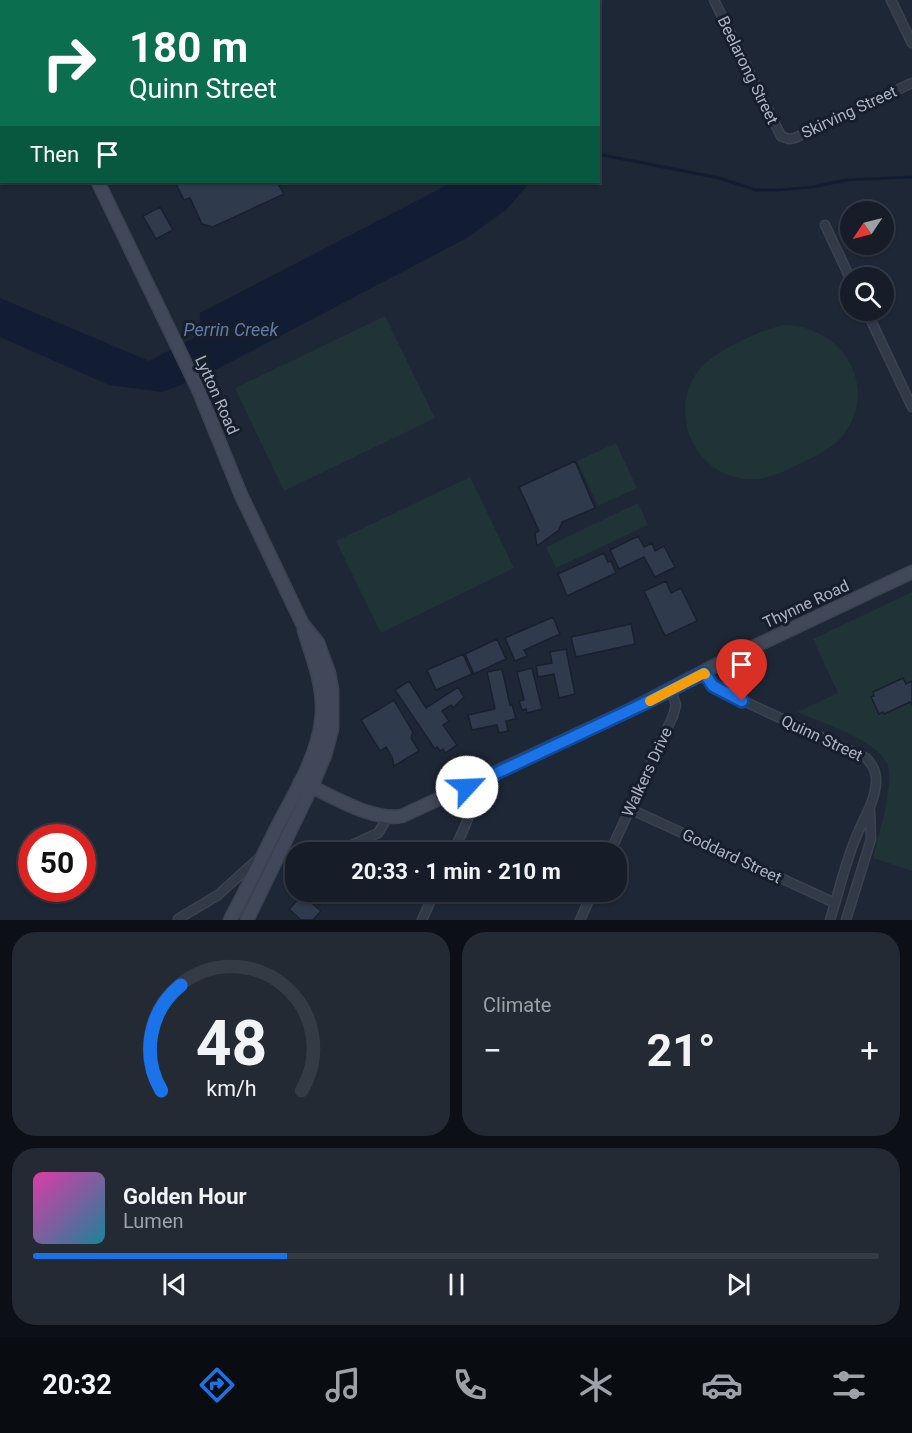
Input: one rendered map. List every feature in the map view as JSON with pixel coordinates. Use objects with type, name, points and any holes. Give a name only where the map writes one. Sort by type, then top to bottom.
[{"type":"main road","name":"Lytton Road","points":[[98,183],[198,389],[241,495],[302,623],[321,686],[322,715],[306,784],[247,920]]},
{"type":"main road","name":"Thynne Road","points":[[388,817],[402,816],[467,787],[671,690],[777,635],[912,572]]},
{"type":"main road","name":"Lytton Road","points":[[230,920],[265,851],[306,784]]},
{"type":"main road","points":[[306,784],[367,812],[388,817]]},
{"type":"street","name":"Beelarong Street","points":[[714,0],[777,131],[785,138]]},
{"type":"street","points":[[891,0],[912,43]]},
{"type":"street","name":"Skirving Street","points":[[785,138],[795,138],[912,83]]},
{"type":"street","points":[[825,225],[845,267]]},
{"type":"street","points":[[871,321],[912,408]]},
{"type":"street","name":"Quinn Street","points":[[704,673],[713,686],[722,691],[866,758],[876,771],[876,784],[870,810]]},
{"type":"street","name":"Walkers Drive","points":[[615,842],[673,716],[676,705],[671,690]]},
{"type":"street","points":[[457,842],[470,814],[471,797],[467,787]]},
{"type":"street","name":"Goddard Street","points":[[630,809],[835,903]]},
{"type":"street","points":[[830,920],[856,836],[870,810]]},
{"type":"street","points":[[846,920],[871,839],[870,810]]},
{"type":"street","name":"Thynne Road","points":[[358,842],[378,832],[388,817]]},
{"type":"street","points":[[177,919],[218,895],[265,851]]},
{"type":"street","points":[[422,920],[430,902]]},
{"type":"street","points":[[580,920],[588,902]]},
{"type":"street","points":[[177,919],[193,920]]},
{"type":"green space","points":[[385,316],[435,418],[284,491],[235,388]]},
{"type":"green space","points":[[785,325],[805,328],[823,336],[838,347],[849,361],[856,378],[858,396],[854,415],[844,434],[828,449],[780,473],[766,478],[743,479],[719,471],[706,461],[689,434],[686,402],[690,386],[698,371],[714,356],[751,336]]},
{"type":"green space","points":[[616,443],[637,488],[598,506],[577,461]]},
{"type":"green space","points":[[470,477],[514,568],[381,633],[336,541]]},
{"type":"green space","points":[[638,503],[648,525],[556,568],[546,547]]},
{"type":"green space","points":[[912,592],[912,871],[873,858],[889,786],[888,766],[883,757],[874,748],[848,733],[797,712],[838,693],[813,639]]},
{"type":"water","name":"Perrin Creek","points":[[451,183],[529,183],[506,210],[465,239],[204,376],[162,392],[109,385],[0,337],[0,298],[149,361],[199,335],[200,313]]},
{"type":"building","points":[[176,183],[278,183],[284,194],[213,227],[202,224],[190,198],[184,200]]},
{"type":"building","points":[[160,207],[173,230],[156,239],[143,216]]},
{"type":"building","points":[[575,461],[595,508],[562,522],[559,530],[537,546],[535,533],[539,531],[519,487]]},
{"type":"building","points":[[638,536],[644,547],[652,543],[655,551],[664,546],[675,567],[655,577],[644,557],[619,569],[610,550]]},
{"type":"building","points":[[604,553],[608,562],[611,561],[616,573],[567,596],[558,574]]},
{"type":"building","points":[[666,581],[671,593],[681,588],[697,621],[665,636],[644,591]]},
{"type":"building","points":[[553,617],[560,634],[524,650],[527,656],[515,661],[505,638]]},
{"type":"building","points":[[631,624],[635,644],[576,657],[571,637]]},
{"type":"building","points":[[497,639],[506,659],[474,674],[465,654]]},
{"type":"building","points":[[566,649],[575,694],[559,698],[554,674],[538,677],[536,666],[552,663],[550,652]]},
{"type":"building","points":[[463,654],[472,674],[436,690],[427,670]]},
{"type":"building","points":[[532,668],[542,709],[527,713],[526,709],[522,710],[519,701],[524,700],[517,672]]},
{"type":"building","points":[[502,669],[510,705],[512,704],[516,719],[506,721],[508,731],[499,733],[497,725],[472,730],[468,715],[495,709],[487,672]]},
{"type":"building","points":[[903,678],[906,684],[912,681],[912,705],[910,702],[884,714],[883,712],[879,714],[871,697],[874,696],[873,692]]},
{"type":"building","points":[[409,681],[426,708],[458,687],[464,697],[453,708],[451,705],[442,711],[449,721],[443,725],[457,745],[445,753],[443,749],[440,751],[437,747],[435,749],[395,690]]},
{"type":"building","points":[[394,700],[413,732],[411,738],[419,751],[394,766],[386,747],[380,751],[361,720]]},
{"type":"building","points":[[296,902],[310,902],[321,911],[313,920],[301,920],[289,909]]},
{"type":"waterway","points":[[600,154],[719,178],[756,190],[813,187],[846,180],[912,177]]},
{"type":"slow traffic","points":[[650,701],[705,674]]},
{"type":"route","points":[[467,787],[704,673],[713,686],[742,701]]}]
